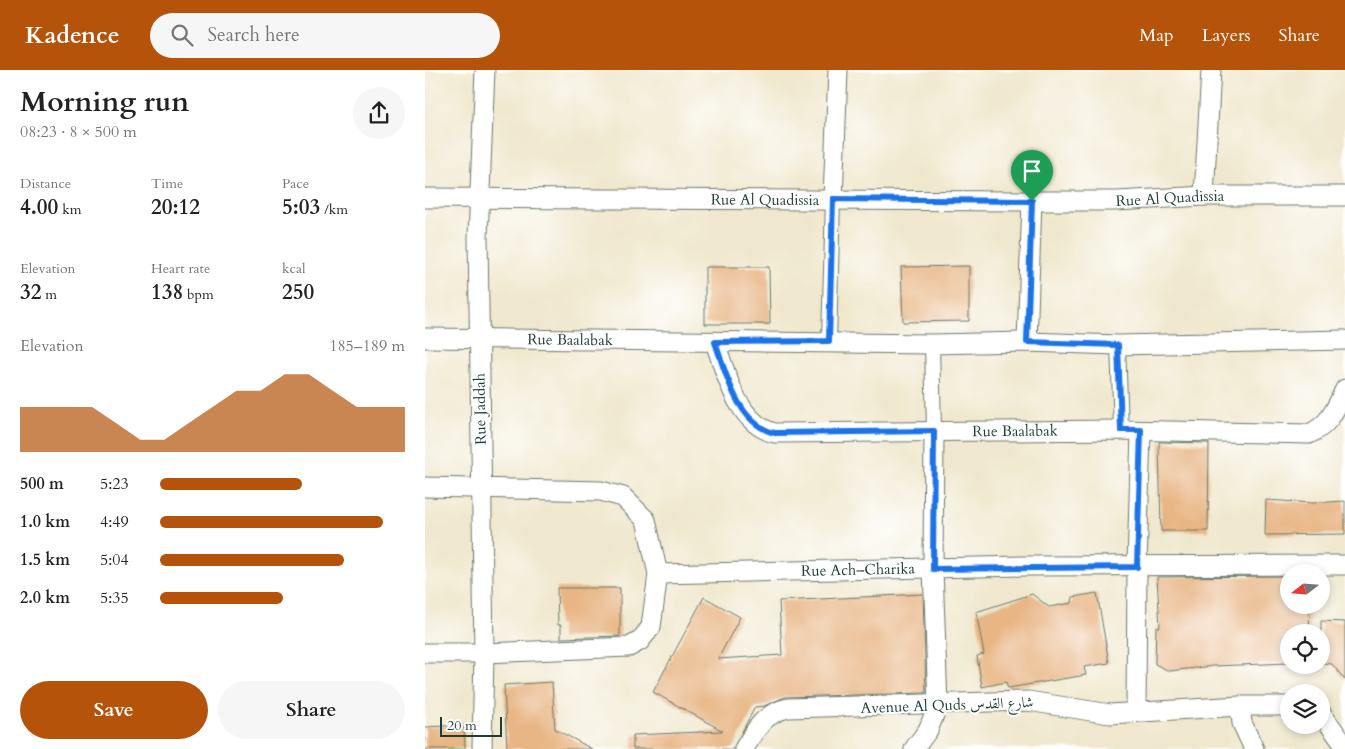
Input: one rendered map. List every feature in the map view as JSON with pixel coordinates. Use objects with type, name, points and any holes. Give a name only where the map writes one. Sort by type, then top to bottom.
[{"type":"street","name":"Rue Jaddah","points":[[482,749],[484,653],[478,237],[485,70]]},
{"type":"street","points":[[829,341],[838,70]]},
{"type":"street","points":[[1204,196],[1211,70]]},
{"type":"street","name":"Rue Al Quadissia","points":[[425,198],[1032,201],[1204,196],[1345,196]]},
{"type":"street","points":[[1027,342],[1032,201]]},
{"type":"street","name":"Rue Baalabak","points":[[425,338],[715,342],[829,341],[932,344],[1027,342],[1118,345],[1345,340]]},
{"type":"street","name":"Rue Baalabak","points":[[715,342],[739,403],[753,423],[765,431],[791,433],[1141,430],[1309,434],[1323,426],[1331,418],[1345,389]]},
{"type":"street","points":[[914,749],[928,730],[938,705],[933,569],[934,431],[932,344]]},
{"type":"street","points":[[1118,345],[1121,430]]},
{"type":"street","points":[[1136,712],[1137,567],[1141,430]]},
{"type":"street","points":[[425,487],[601,491],[623,497],[646,520],[657,574],[651,627],[640,641],[629,647],[484,653],[425,653]]},
{"type":"street","name":"Rue Ach–Charika","points":[[657,574],[1345,565]]},
{"type":"street","name":"Avenue Al Quds شارع القدس","points":[[744,749],[761,722],[778,710],[1028,701],[1110,714],[1240,706],[1280,706]]},
{"type":"street","points":[[1240,706],[1242,723],[1255,749]]},
{"type":"street","points":[[1330,726],[1345,746]]},
{"type":"building","points":[[969,266],[969,321],[903,322],[901,267]]},
{"type":"building","points":[[705,267],[769,267],[770,324],[705,324]]},
{"type":"building","points":[[1159,442],[1209,443],[1208,531],[1161,531]]},
{"type":"building","points":[[1266,500],[1313,503],[1345,501],[1345,534],[1265,535]]},
{"type":"building","points":[[1280,576],[1280,614],[1310,614],[1309,624],[1280,624],[1280,663],[1213,666],[1169,671],[1155,664],[1156,627],[1160,627],[1157,577]]},
{"type":"building","points":[[557,588],[620,588],[620,636],[561,638],[561,625],[558,625]]},
{"type":"building","points":[[1097,593],[1109,663],[1084,667],[1086,675],[1008,688],[1006,682],[982,687],[977,656],[984,654],[976,612],[1032,594],[1049,607],[1072,603],[1073,597]]},
{"type":"building","points":[[923,594],[926,693],[785,697],[764,706],[755,707],[733,749],[633,749],[633,735],[723,731],[653,692],[704,597],[740,617],[718,659],[782,655],[779,601]]},
{"type":"building","points":[[1321,621],[1345,622],[1345,680],[1330,664],[1330,624],[1321,624]]},
{"type":"building","points":[[552,682],[555,729],[592,749],[507,749],[504,685]]},
{"type":"building","points":[[464,725],[465,749],[425,749],[425,727]]},
{"type":"route","points":[[833,199],[1032,201],[1027,342],[1118,345],[1121,430],[1141,430],[1137,567],[1023,566],[933,569],[934,431],[775,433],[765,431],[753,423],[739,403],[715,342],[829,341],[833,199]]}]
